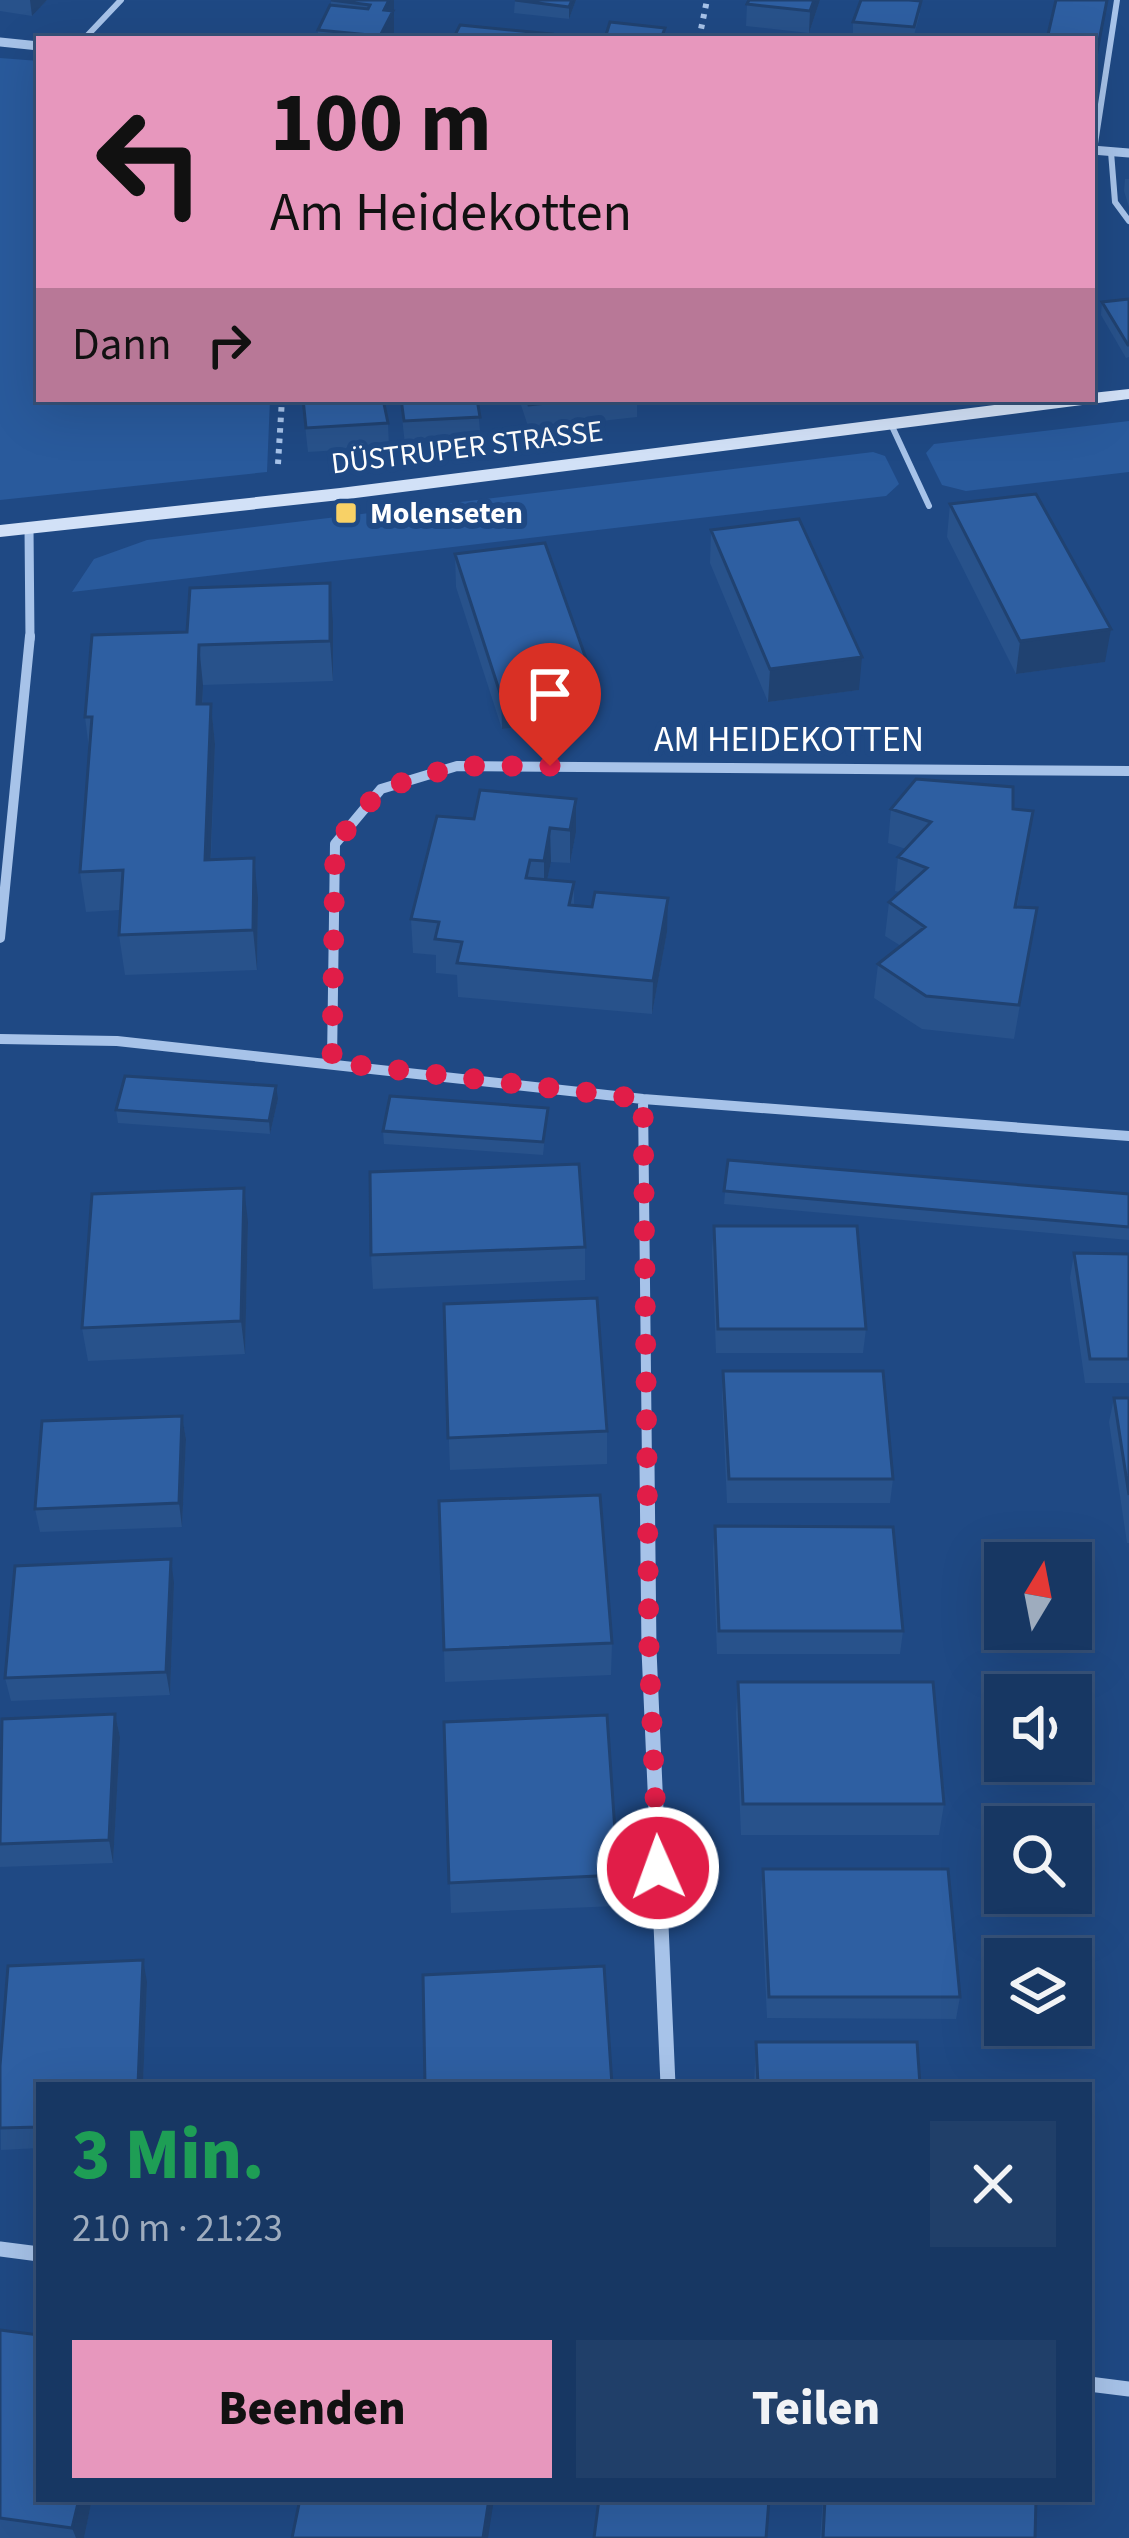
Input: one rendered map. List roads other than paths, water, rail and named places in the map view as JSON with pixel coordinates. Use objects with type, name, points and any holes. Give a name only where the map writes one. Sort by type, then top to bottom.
[{"type":"street","points":[[0,43],[36,46]]},
{"type":"street","points":[[1095,150],[1129,154]]},
{"type":"street","name":"DÜSTRUPER STRASSE","points":[[1095,398],[1129,394]]},
{"type":"street","name":"DÜSTRUPER STRASSE","points":[[0,531],[1062,402]]},
{"type":"street","points":[[0,938],[32,617],[29,528]]},
{"type":"street","name":"AM HEIDEKOTTEN","points":[[332,1062],[335,844],[381,789],[457,766],[1129,771]]},
{"type":"street","points":[[0,1039],[118,1041],[643,1099],[1129,1136]]},
{"type":"street","points":[[643,1099],[649,1650],[668,2082]]},
{"type":"street","points":[[0,2249],[36,2254]]},
{"type":"street","points":[[1092,2384],[1129,2389]]},
{"type":"lane","points":[[87,36],[122,0]]},
{"type":"lane","points":[[1095,138],[1118,0]]},
{"type":"lane","points":[[1111,152],[1115,202],[1129,221]]},
{"type":"lane","points":[[890,422],[929,506]]},
{"type":"place","name":"Molenseten","points":[[346,513]]}]
